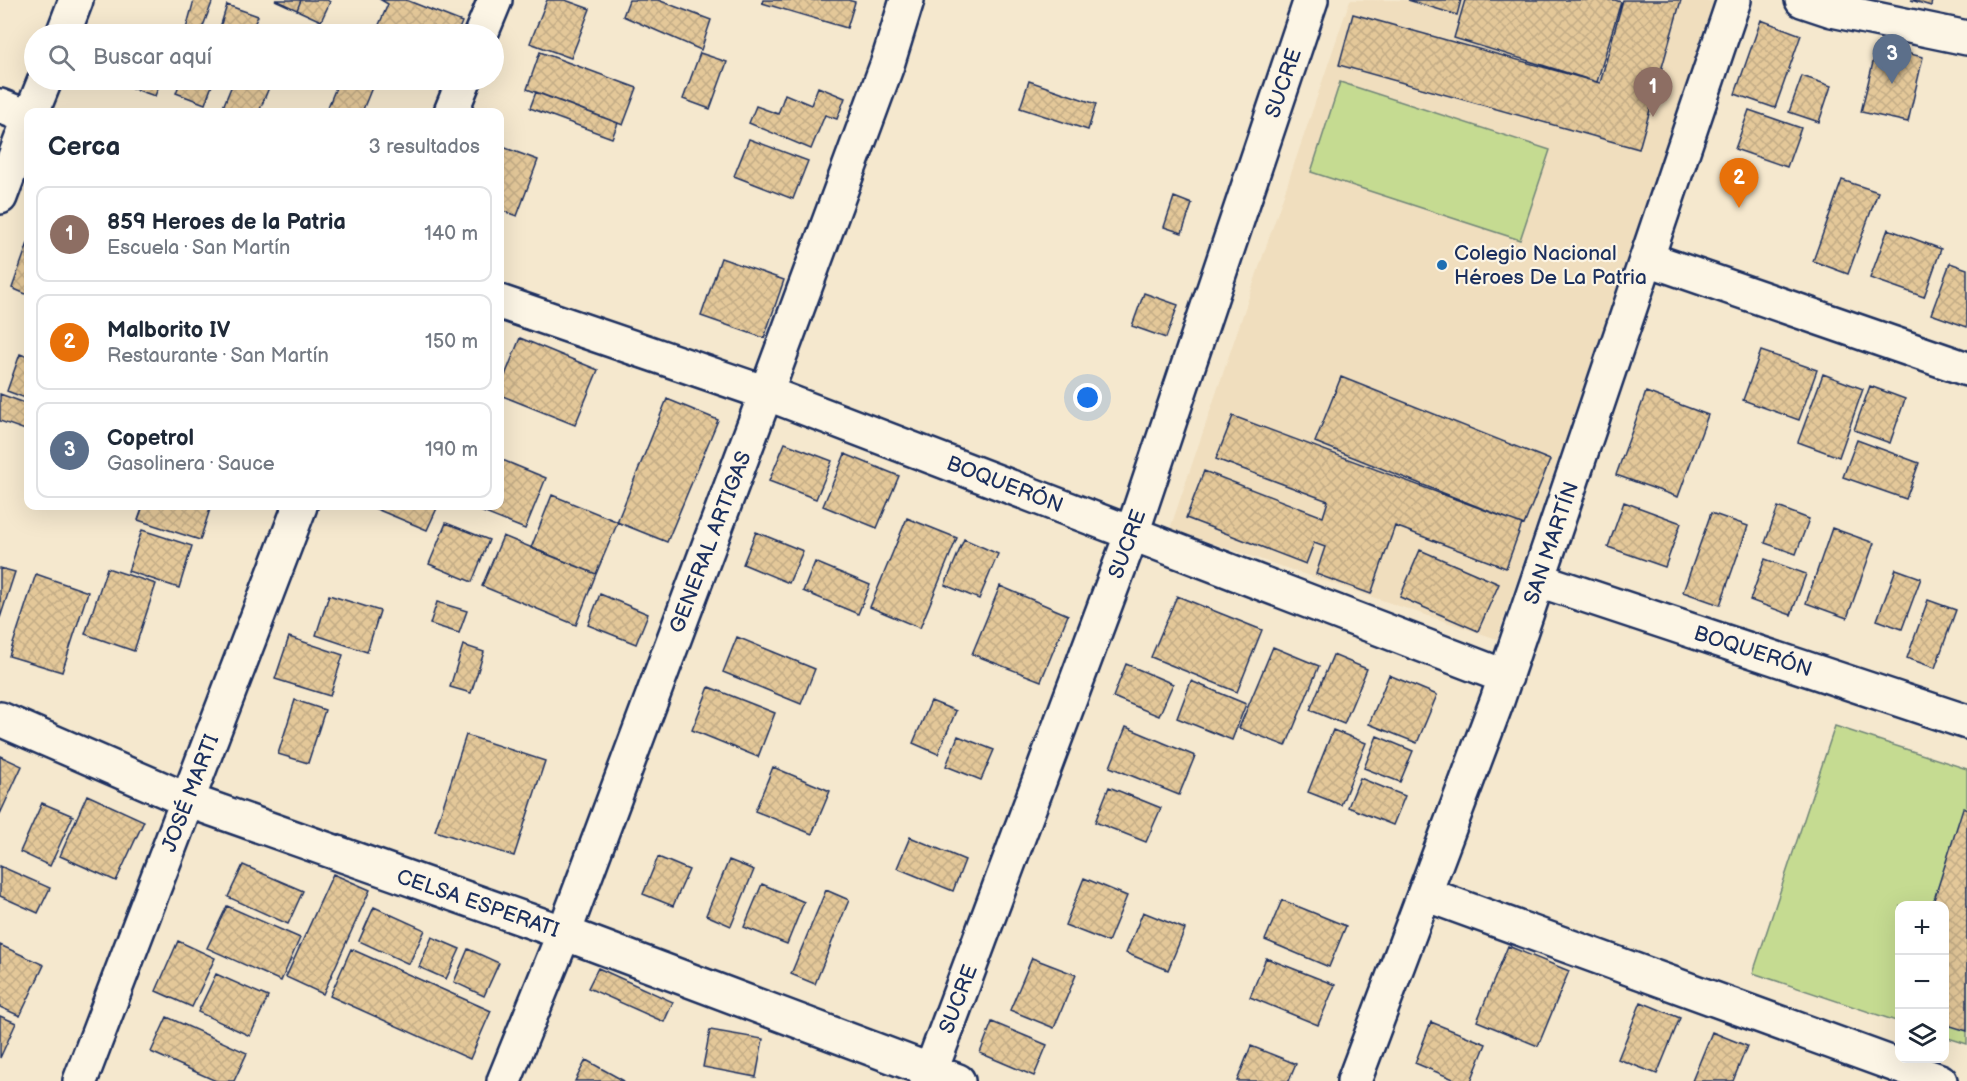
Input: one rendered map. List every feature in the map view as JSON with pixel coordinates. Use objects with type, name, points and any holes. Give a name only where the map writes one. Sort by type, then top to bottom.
[{"type":"street","points":[[67,24],[76,0]]},
{"type":"street","points":[[485,24],[495,0]]},
{"type":"street","name":"GENERAL ARTIGAS","points":[[504,1081],[564,933],[766,393],[887,66],[907,0]]},
{"type":"street","name":"SUCRE","points":[[938,1077],[1132,533],[1311,0]]},
{"type":"street","name":"SAN MARTÍN","points":[[1354,1081],[1506,677],[1734,0]]},
{"type":"street","points":[[1802,0],[1832,10],[1967,38]]},
{"type":"street","points":[[34,108],[41,90]]},
{"type":"street","points":[[453,108],[460,90]]},
{"type":"street","points":[[0,106],[24,115]]},
{"type":"street","points":[[0,197],[24,133]]},
{"type":"street","points":[[1648,259],[1967,369]]},
{"type":"street","name":"BOQUERÓN","points":[[504,303],[766,393],[1506,677]]},
{"type":"street","name":"JOSÉ MARTI","points":[[80,1081],[298,510]]},
{"type":"street","name":"BOQUERÓN","points":[[1539,580],[1967,722]]},
{"type":"street","name":"CELSA ESPERATI","points":[[0,719],[187,800],[564,933],[938,1077]]},
{"type":"street","points":[[1425,894],[1940,1081]]},
{"type":"shaded area","name":"Colegio Nacional Héroes De La Patria","points":[[1350,0],[1715,1],[1497,639],[1170,529]]},
{"type":"green space","points":[[1340,82],[1550,150],[1520,240],[1311,172]]},
{"type":"green space","points":[[1835,726],[1967,769],[1967,1044],[1949,1038],[1949,901],[1895,901],[1895,1021],[1753,973]]},
{"type":"building","points":[[194,0],[213,0],[204,24],[187,24]]},
{"type":"building","points":[[275,0],[301,0],[297,10]]},
{"type":"building","points":[[301,0],[330,2],[321,21],[297,10]]},
{"type":"building","points":[[381,0],[406,0],[462,22],[461,24],[379,24],[388,4]]},
{"type":"building","points":[[547,0],[565,0],[590,9],[571,58],[530,43]]},
{"type":"building","points":[[629,0],[658,0],[711,20],[701,50],[623,16]]},
{"type":"building","points":[[763,0],[848,0],[855,2],[847,28],[762,3]]},
{"type":"building","points":[[1408,0],[1461,0],[1457,15]]},
{"type":"building","points":[[1465,0],[1615,0],[1621,2],[1597,82],[1454,38]]},
{"type":"building","points":[[1623,0],[1681,0],[1639,149],[1339,65],[1353,14],[1600,83]]},
{"type":"building","points":[[1911,0],[1932,0],[1931,6]]},
{"type":"building","points":[[227,5],[258,16],[254,24],[221,24]]},
{"type":"building","points":[[1761,20],[1801,35],[1775,108],[1735,94]]},
{"type":"building","points":[[1877,46],[1923,57],[1908,122],[1861,112]]},
{"type":"building","points":[[540,52],[637,88],[623,125],[527,89]]},
{"type":"building","points":[[700,53],[727,62],[710,109],[683,99]]},
{"type":"building","points":[[1802,76],[1831,86],[1819,122],[1789,112]]},
{"type":"building","points":[[1029,81],[1096,104],[1088,130],[1020,108]]},
{"type":"building","points":[[818,87],[845,98],[837,119],[825,115],[811,149],[749,123],[756,106],[778,114],[785,94],[811,105]]},
{"type":"building","points":[[137,90],[157,90],[155,96]]},
{"type":"building","points":[[177,90],[210,90],[205,104],[176,93]]},
{"type":"building","points":[[230,90],[268,90],[261,108],[223,108]]},
{"type":"building","points":[[335,90],[371,90],[364,108],[328,108]]},
{"type":"building","points":[[536,92],[618,123],[612,138],[530,108]]},
{"type":"building","points":[[1749,110],[1801,128],[1787,167],[1735,149]]},
{"type":"building","points":[[749,139],[808,161],[793,199],[734,176]]},
{"type":"building","points":[[504,147],[538,160],[517,216],[504,211]]},
{"type":"building","points":[[1842,180],[1878,192],[1848,274],[1813,261]]},
{"type":"building","points":[[1174,197],[1192,204],[1182,233],[1164,227]]},
{"type":"building","points":[[1888,229],[1941,249],[1924,297],[1870,278]]},
{"type":"building","points":[[24,254],[24,293],[12,288]]},
{"type":"building","points":[[721,258],[784,280],[764,338],[701,316]]},
{"type":"building","points":[[1950,263],[1967,269],[1967,327],[1931,314]]},
{"type":"building","points":[[1144,293],[1178,305],[1166,338],[1132,326]]},
{"type":"building","points":[[520,338],[598,370],[575,425],[504,397],[504,378]]},
{"type":"building","points":[[1761,351],[1817,370],[1799,420],[1743,400]]},
{"type":"building","points":[[20,354],[24,356],[24,397],[7,391]]},
{"type":"building","points":[[1823,374],[1863,389],[1839,457],[1798,442]]},
{"type":"building","points":[[1341,377],[1550,460],[1524,525],[1315,442]]},
{"type":"building","points":[[1870,386],[1905,399],[1890,443],[1854,430]]},
{"type":"building","points":[[1646,392],[1708,415],[1678,497],[1616,475]]},
{"type":"building","points":[[0,394],[24,403],[24,430],[0,421]]},
{"type":"building","points":[[667,399],[718,420],[667,542],[617,522]]},
{"type":"building","points":[[1233,416],[1522,524],[1506,568],[1395,526],[1371,594],[1316,574],[1325,547],[1314,543],[1306,564],[1186,518],[1204,471],[1323,517],[1328,501],[1216,459]]},
{"type":"building","points":[[1857,440],[1919,463],[1906,499],[1843,477]]},
{"type":"building","points":[[785,443],[832,461],[816,499],[769,481]]},
{"type":"building","points":[[845,454],[899,476],[877,528],[823,506]]},
{"type":"building","points":[[504,461],[546,478],[525,529],[478,510],[504,510]]},
{"type":"building","points":[[552,495],[618,522],[596,574],[531,548]]},
{"type":"building","points":[[1624,502],[1681,523],[1665,567],[1608,547]]},
{"type":"building","points":[[1778,507],[1809,519],[1796,554],[1765,543]]},
{"type":"building","points":[[142,510],[210,510],[200,540],[138,520]]},
{"type":"building","points":[[379,510],[436,510],[427,530]]},
{"type":"building","points":[[1711,513],[1748,526],[1720,605],[1683,592]]},
{"type":"building","points":[[907,518],[957,538],[920,628],[870,607]]},
{"type":"building","points":[[446,523],[489,540],[472,582],[429,564]]},
{"type":"building","points":[[1832,528],[1874,543],[1847,618],[1806,603]]},
{"type":"building","points":[[142,530],[192,546],[179,588],[128,571]]},
{"type":"building","points":[[756,532],[803,551],[789,583],[743,564]]},
{"type":"building","points":[[503,536],[596,574],[576,625],[482,586]]},
{"type":"building","points":[[964,539],[998,554],[979,599],[945,585]]},
{"type":"building","points":[[1420,550],[1499,584],[1478,631],[1400,597]]},
{"type":"building","points":[[1765,559],[1806,574],[1791,615],[1750,600]]},
{"type":"building","points":[[815,562],[870,585],[858,614],[803,591]]},
{"type":"building","points":[[0,568],[15,572],[0,618]]},
{"type":"building","points":[[107,568],[156,584],[134,651],[85,634]]},
{"type":"building","points":[[1896,569],[1921,578],[1902,629],[1877,620]]},
{"type":"building","points":[[36,574],[88,592],[62,672],[9,656]]},
{"type":"building","points":[[1000,586],[1068,615],[1041,681],[972,654]]},
{"type":"building","points":[[600,594],[648,614],[636,644],[588,625]]},
{"type":"building","points":[[329,595],[380,611],[367,652],[316,635]]},
{"type":"building","points":[[1177,596],[1262,630],[1237,692],[1151,657]]},
{"type":"building","points":[[1928,600],[1956,610],[1935,668],[1907,658]]},
{"type":"building","points":[[437,602],[467,611],[459,633],[430,624]]},
{"type":"building","points":[[289,637],[343,655],[330,696],[275,679]]},
{"type":"building","points":[[737,637],[815,669],[801,704],[723,672]]},
{"type":"building","points":[[463,645],[484,652],[471,693],[450,687]]},
{"type":"building","points":[[1273,647],[1319,666],[1286,746],[1239,728]]},
{"type":"building","points":[[1333,655],[1367,669],[1344,724],[1310,710]]},
{"type":"building","points":[[1126,664],[1173,684],[1159,716],[1113,697]]},
{"type":"building","points":[[1389,675],[1437,695],[1417,743],[1369,724]]},
{"type":"building","points":[[1191,681],[1246,704],[1232,740],[1177,718]]},
{"type":"building","points":[[709,687],[775,713],[758,757],[692,730]]},
{"type":"building","points":[[295,700],[325,710],[308,763],[278,754]]},
{"type":"building","points":[[931,701],[956,711],[938,754],[913,743]]},
{"type":"building","points":[[1126,727],[1195,756],[1179,795],[1110,767]]},
{"type":"building","points":[[1333,730],[1366,743],[1341,805],[1308,792]]},
{"type":"building","points":[[466,735],[545,761],[514,856],[435,831]]},
{"type":"building","points":[[958,736],[994,750],[981,780],[946,766]]},
{"type":"building","points":[[1377,736],[1413,751],[1400,782],[1364,768]]},
{"type":"building","points":[[0,756],[22,766],[0,814]]},
{"type":"building","points":[[773,767],[830,791],[812,834],[755,811]]},
{"type":"building","points":[[1360,778],[1405,796],[1393,825],[1348,807]]},
{"type":"building","points":[[1109,787],[1161,808],[1146,842],[1095,822]]},
{"type":"building","points":[[87,795],[144,821],[116,881],[60,856]]},
{"type":"building","points":[[42,803],[73,816],[50,866],[20,852]]},
{"type":"building","points":[[1963,808],[1967,810],[1967,1031],[1949,1026],[1949,901],[1934,901]]},
{"type":"building","points":[[910,837],[965,860],[953,891],[897,868]]},
{"type":"building","points":[[658,857],[689,870],[673,906],[643,894]]},
{"type":"building","points":[[729,860],[754,870],[731,926],[706,915]]},
{"type":"building","points":[[243,865],[303,891],[288,924],[228,897]]},
{"type":"building","points":[[0,866],[50,888],[38,913],[0,896]]},
{"type":"building","points":[[333,874],[370,890],[323,994],[286,977]]},
{"type":"building","points":[[1084,878],[1127,896],[1108,942],[1065,925]]},
{"type":"building","points":[[762,884],[804,902],[787,944],[744,927]]},
{"type":"building","points":[[826,890],[849,900],[815,984],[791,974]]},
{"type":"building","points":[[1282,900],[1346,926],[1329,967],[1265,940]]},
{"type":"building","points":[[227,906],[300,938],[281,981],[207,948]]},
{"type":"building","points":[[374,907],[425,930],[409,964],[359,941]]},
{"type":"building","points":[[1143,912],[1185,929],[1168,970],[1126,953]]},
{"type":"building","points":[[432,937],[460,949],[446,979],[419,967]]},
{"type":"building","points":[[178,941],[215,958],[192,1007],[156,991]]},
{"type":"building","points":[[0,945],[44,965],[20,1016],[0,1007]]},
{"type":"building","points":[[1508,946],[1569,971],[1538,1046],[1477,1021]]},
{"type":"building","points":[[351,949],[491,1011],[470,1059],[330,996]]},
{"type":"building","points":[[468,949],[499,963],[484,996],[454,982]]},
{"type":"building","points":[[1032,958],[1076,975],[1054,1028],[1010,1010]]},
{"type":"building","points":[[1266,958],[1335,985],[1318,1025],[1250,997]]},
{"type":"building","points":[[598,968],[673,1002],[664,1022],[588,988]]},
{"type":"building","points":[[216,974],[268,997],[250,1036],[198,1012]]},
{"type":"building","points":[[1641,1002],[1680,1018],[1657,1074],[1618,1059]]},
{"type":"building","points":[[0,1016],[16,1023],[0,1058]]},
{"type":"building","points":[[167,1017],[247,1053],[234,1081],[216,1081],[151,1052]]},
{"type":"building","points":[[992,1022],[1047,1045],[1034,1076],[980,1053]]},
{"type":"building","points":[[1431,1022],[1486,1044],[1471,1081],[1458,1081],[1415,1063]]},
{"type":"building","points":[[710,1030],[763,1039],[756,1077],[703,1067]]},
{"type":"building","points":[[1712,1032],[1747,1046],[1733,1081],[1692,1081]]},
{"type":"building","points":[[1251,1046],[1296,1064],[1289,1081],[1237,1081]]},
{"type":"building","points":[[586,1060],[624,1081],[575,1081]]},
{"type":"place","name":"Copetrol","points":[[1892,84]]},
{"type":"place","name":"859 Heroes de la Patria","points":[[1653,117]]},
{"type":"place","name":"Malborito IV","points":[[1739,208]]},
{"type":"place","name":"Colegio Nacional Héroes De La Patria","points":[[1442,265]]}]
